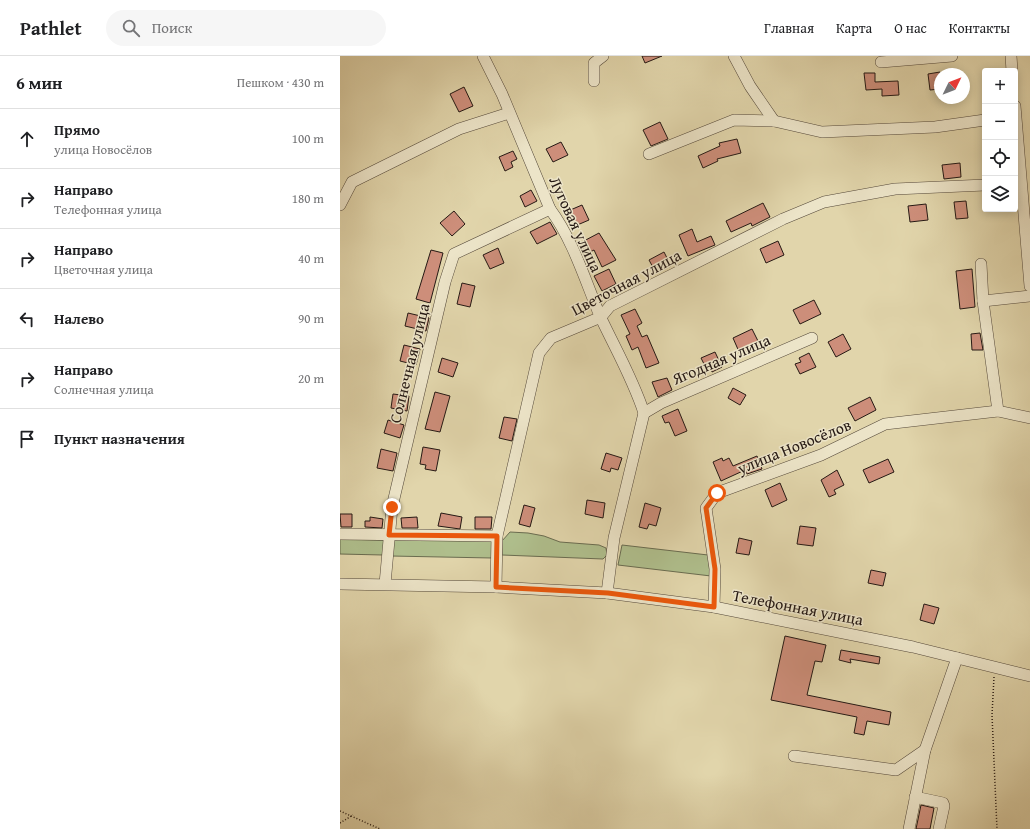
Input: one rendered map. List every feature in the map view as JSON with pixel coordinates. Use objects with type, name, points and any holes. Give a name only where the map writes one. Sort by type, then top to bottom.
[{"type":"street","name":"Луговая улица","points":[[483,56],[502,94],[550,209],[561,224],[601,317],[638,392],[644,413]]},
{"type":"street","points":[[594,81],[594,63],[603,56]]},
{"type":"street","points":[[734,56],[750,86],[774,121]]},
{"type":"street","points":[[882,62],[952,56]]},
{"type":"street","points":[[1011,56],[1012,68]]},
{"type":"street","points":[[340,205],[352,182],[459,129],[509,113]]},
{"type":"street","points":[[649,154],[734,120],[774,121],[822,132],[935,127],[982,120]]},
{"type":"street","points":[[1016,140],[1018,176]]},
{"type":"street","points":[[1018,184],[1026,199],[1030,286]]},
{"type":"street","name":"Цветочная улица","points":[[496,587],[497,536],[539,353],[551,338],[601,317],[610,306],[783,219],[824,202],[895,189],[982,185]]},
{"type":"street","name":"Солнечная улица","points":[[385,584],[389,535],[403,457],[445,282],[454,254],[550,209]]},
{"type":"street","points":[[981,264],[983,301],[998,411]]},
{"type":"street","points":[[983,301],[1030,296]]},
{"type":"street","name":"Ягодная улица","points":[[644,413],[661,402],[812,338]]},
{"type":"street","name":"улица Новосёлов","points":[[714,607],[715,569],[706,508],[717,493],[821,455],[885,424],[998,411],[1030,418]]},
{"type":"street","points":[[608,593],[614,538],[644,413]]},
{"type":"street","points":[[340,534],[497,536]]},
{"type":"street","name":"Телефонная улица","points":[[340,584],[496,587],[608,593],[714,607],[913,647],[1030,676]]},
{"type":"street","points":[[908,829],[925,750],[957,658]]},
{"type":"street","points":[[794,756],[896,770],[925,750]]},
{"type":"street","points":[[915,797],[943,803],[944,806],[939,829]]},
{"type":"path","points":[[995,667],[992,715],[998,829]]},
{"type":"path","points":[[340,811],[352,815],[380,829]]},
{"type":"path","points":[[340,823],[352,815]]},
{"type":"green space","points":[[510,532],[544,536],[560,542],[599,545],[606,548],[607,555],[603,559],[502,555],[502,541]]},
{"type":"green space","points":[[393,538],[494,539],[492,558],[391,556]]},
{"type":"green space","points":[[340,539],[384,540],[383,555],[340,554]]},
{"type":"green space","points":[[622,545],[708,555],[711,576],[618,565]]},
{"type":"building","points":[[642,56],[662,56],[645,63]]},
{"type":"building","points":[[864,73],[875,73],[875,82],[898,81],[899,95],[882,96],[882,89],[866,90]]},
{"type":"building","points":[[934,73],[934,90],[930,90],[928,74]]},
{"type":"building","points":[[464,87],[473,106],[459,112],[450,94]]},
{"type":"building","points":[[660,122],[668,139],[651,146],[643,130]]},
{"type":"building","points":[[737,139],[741,153],[717,159],[718,161],[703,168],[698,156],[720,146],[719,143]]},
{"type":"building","points":[[561,142],[568,155],[553,162],[546,149]]},
{"type":"building","points":[[513,151],[517,159],[511,162],[513,167],[505,171],[499,157]]},
{"type":"building","points":[[960,163],[961,177],[944,179],[942,165]]},
{"type":"building","points":[[531,190],[537,201],[525,207],[520,196]]},
{"type":"building","points":[[966,201],[968,218],[956,219],[954,202]]},
{"type":"building","points":[[763,203],[770,217],[752,226],[751,223],[731,232],[726,221]]},
{"type":"building","points":[[926,204],[928,220],[910,222],[908,206]]},
{"type":"building","points":[[582,205],[589,220],[575,226],[568,211]]},
{"type":"building","points":[[454,211],[465,224],[452,236],[440,223]]},
{"type":"building","points":[[550,222],[557,234],[537,244],[530,232]]},
{"type":"building","points":[[692,229],[697,242],[711,236],[715,245],[688,256],[679,235]]},
{"type":"building","points":[[599,233],[616,260],[602,267],[594,250],[586,254],[580,243]]},
{"type":"building","points":[[778,241],[784,255],[766,263],[760,249]]},
{"type":"building","points":[[498,248],[504,263],[490,269],[483,255]]},
{"type":"building","points":[[431,250],[443,253],[430,303],[416,299]]},
{"type":"building","points":[[664,252],[671,266],[656,273],[649,260]]},
{"type":"building","points":[[609,269],[616,284],[602,291],[594,276]]},
{"type":"building","points":[[972,269],[975,307],[960,309],[956,271]]},
{"type":"building","points":[[462,283],[475,286],[470,307],[457,304]]},
{"type":"building","points":[[814,300],[821,314],[800,324],[793,310]]},
{"type":"building","points":[[635,309],[642,323],[637,326],[642,337],[647,335],[659,363],[646,368],[638,347],[632,350],[626,336],[630,334],[621,315]]},
{"type":"building","points":[[408,313],[429,318],[426,331],[405,326]]},
{"type":"building","points":[[752,329],[760,345],[740,354],[733,338]]},
{"type":"building","points":[[980,333],[983,350],[972,350],[971,334]]},
{"type":"building","points":[[843,334],[851,349],[836,357],[828,342]]},
{"type":"building","points":[[404,345],[420,349],[416,365],[400,361]]},
{"type":"building","points":[[715,352],[722,367],[712,372],[711,368],[707,370],[701,358]]},
{"type":"building","points":[[809,353],[816,367],[800,374],[795,364],[801,362],[799,358]]},
{"type":"building","points":[[442,358],[458,363],[453,377],[438,372]]},
{"type":"building","points":[[667,378],[672,390],[658,397],[652,382]]},
{"type":"building","points":[[733,388],[746,395],[740,405],[728,398]]},
{"type":"building","points":[[435,392],[450,396],[440,432],[425,429]]},
{"type":"building","points":[[393,394],[409,396],[407,411],[391,408]]},
{"type":"building","points":[[870,397],[876,410],[855,421],[848,408]]},
{"type":"building","points":[[678,409],[687,431],[675,436],[669,422],[665,423],[662,416]]},
{"type":"building","points":[[504,417],[517,419],[512,441],[499,438]]},
{"type":"building","points":[[388,420],[404,425],[400,438],[384,433]]},
{"type":"building","points":[[423,447],[440,450],[436,471],[425,469],[426,465],[420,464]]},
{"type":"building","points":[[381,449],[397,453],[393,471],[377,468]]},
{"type":"building","points":[[606,453],[622,458],[618,470],[611,468],[610,472],[601,469]]},
{"type":"building","points":[[757,456],[762,469],[747,474],[745,470],[721,481],[713,462],[722,458],[723,461],[729,458],[733,466]]},
{"type":"building","points":[[888,459],[894,472],[869,483],[863,470]]},
{"type":"building","points":[[837,470],[844,485],[834,490],[836,494],[829,497],[821,480]]},
{"type":"building","points":[[780,483],[787,500],[772,507],[765,490]]},
{"type":"building","points":[[587,500],[605,503],[603,518],[585,514]]},
{"type":"building","points":[[645,503],[661,508],[656,526],[649,524],[647,529],[639,527]]},
{"type":"building","points":[[524,505],[535,508],[530,527],[519,524]]},
{"type":"building","points":[[441,513],[462,517],[460,529],[438,526]]},
{"type":"building","points":[[340,514],[352,514],[352,527],[341,527]]},
{"type":"building","points":[[370,517],[383,519],[382,528],[365,527],[365,521],[370,521]]},
{"type":"building","points":[[417,517],[418,528],[402,528],[401,518]]},
{"type":"building","points":[[475,517],[492,517],[491,529],[475,529]]},
{"type":"building","points":[[800,526],[816,528],[813,546],[797,544]]},
{"type":"building","points":[[739,538],[752,541],[749,555],[736,553]]},
{"type":"building","points":[[871,570],[886,573],[883,586],[868,583]]},
{"type":"building","points":[[924,604],[939,608],[934,624],[920,620]]},
{"type":"building","points":[[785,636],[826,645],[822,662],[815,661],[807,695],[891,712],[889,725],[867,721],[864,735],[854,733],[857,717],[771,700]]},
{"type":"building","points":[[841,650],[880,657],[879,664],[850,659],[851,663],[839,660]]},
{"type":"building","points":[[921,805],[934,808],[930,829],[916,829]]},
{"type":"route","points":[[392,507],[389,535],[497,536],[496,587],[608,593],[714,607],[715,569],[706,508],[717,493]]}]
